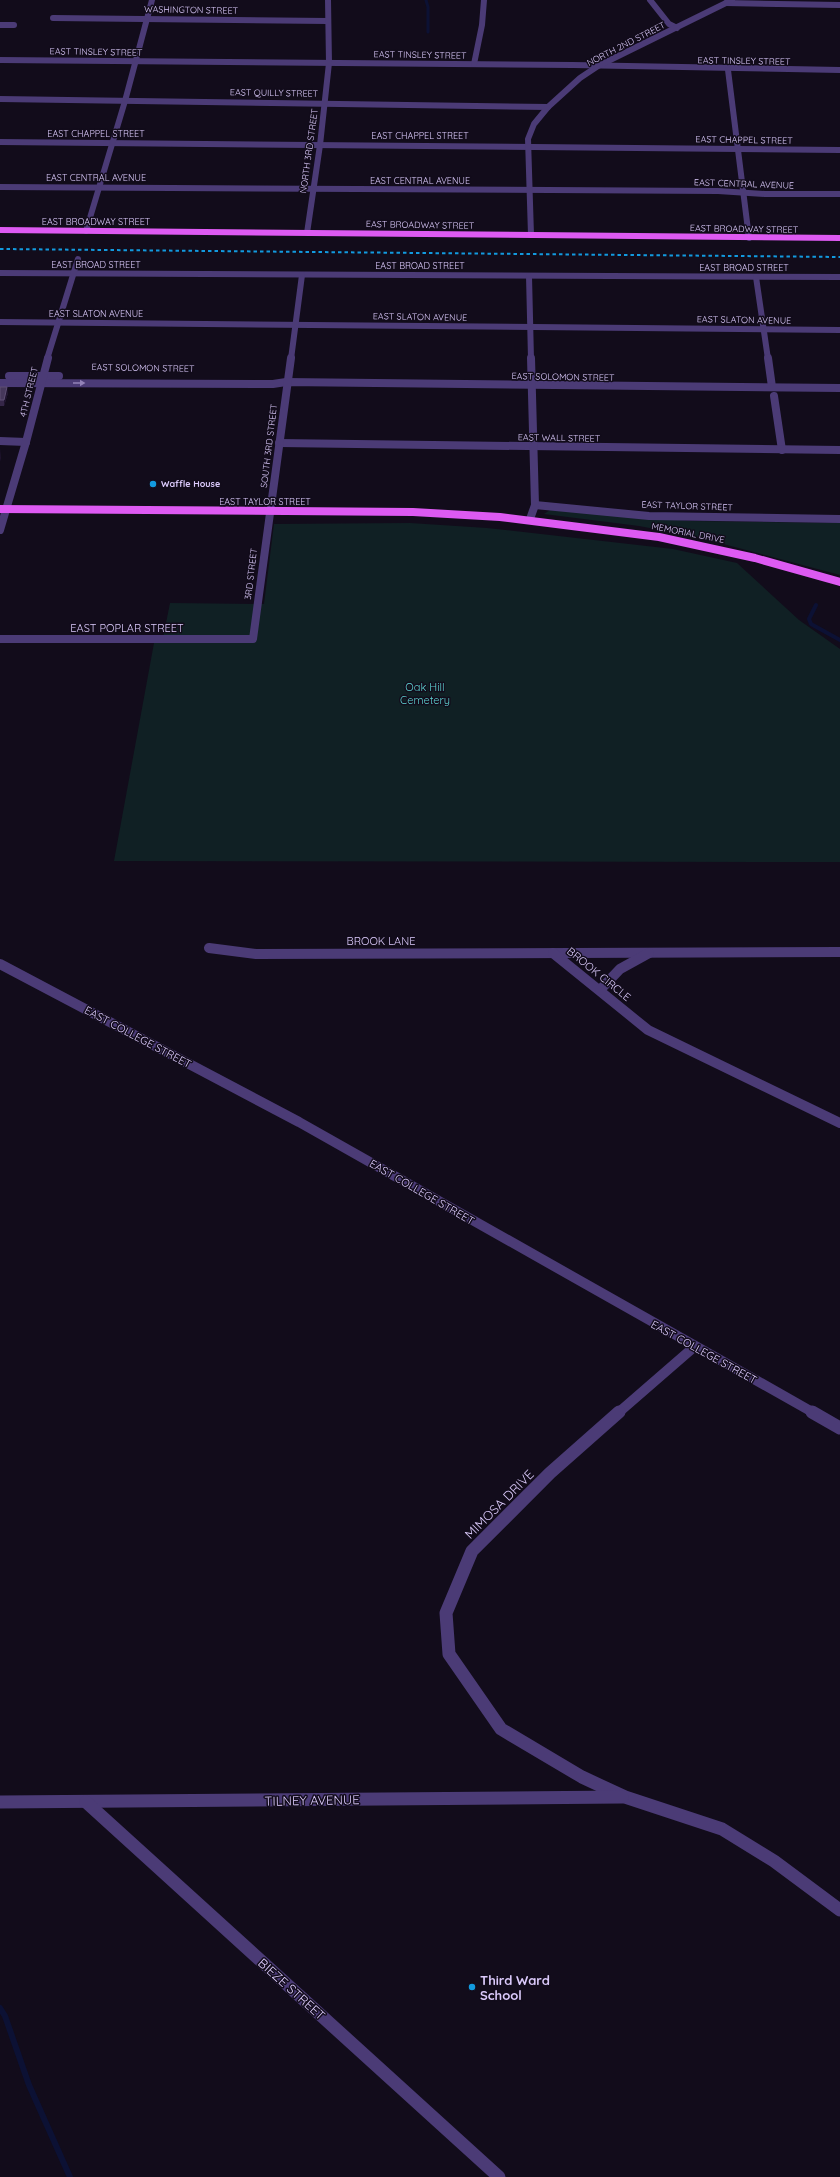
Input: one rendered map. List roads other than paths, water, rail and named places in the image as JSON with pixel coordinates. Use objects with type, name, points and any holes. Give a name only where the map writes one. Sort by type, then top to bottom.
[{"type":"main road","name":"EAST BROADWAY STREET","points":[[0,230],[840,238]]},
{"type":"main road","name":"EAST TAYLOR STREET","points":[[3,509],[442,513],[530,519]]},
{"type":"main road","name":"MEMORIAL DRIVE","points":[[530,519],[623,531],[695,544],[755,558],[840,582]]},
{"type":"street","points":[[86,231],[125,101],[134,62],[152,0]]},
{"type":"street","name":"NORTH 3RD STREET","points":[[307,233],[325,103],[328,63],[328,0]]},
{"type":"street","points":[[474,64],[482,25],[484,0]]},
{"type":"street","points":[[650,0],[667,21],[677,28]]},
{"type":"street","name":"NORTH 2ND STREET","points":[[531,235],[527,146],[534,124],[548,107],[580,78],[598,66],[732,0]]},
{"type":"street","points":[[726,3],[840,4]]},
{"type":"street","name":"WASHINGTON STREET","points":[[53,18],[328,21]]},
{"type":"street","points":[[667,21],[688,22]]},
{"type":"street","points":[[0,25],[14,25]]},
{"type":"street","name":"EAST TINSLEY STREET","points":[[0,60],[474,64],[728,70],[840,70]]},
{"type":"street","points":[[728,70],[749,238]]},
{"type":"street","name":"EAST QUILLY STREET","points":[[0,99],[548,107]]},
{"type":"street","name":"EAST CHAPPEL STREET","points":[[0,142],[840,150]]},
{"type":"street","name":"EAST CENTRAL AVENUE","points":[[0,186],[840,194]]},
{"type":"street","name":"4TH STREET","points":[[0,530],[3,509],[26,442],[41,380],[78,259]]},
{"type":"street","name":"EAST BROAD STREET","points":[[0,273],[840,277]]},
{"type":"street","points":[[286,382],[302,275]]},
{"type":"street","points":[[529,276],[532,446],[535,505],[530,519]]},
{"type":"street","points":[[756,277],[772,387]]},
{"type":"street","name":"EAST SLATON AVENUE","points":[[0,322],[840,330]]},
{"type":"street","name":"EAST SOLOMON STREET","points":[[0,376],[41,380],[273,384],[286,382],[840,388]]},
{"type":"street","name":"EAST SOLOMON STREET","points":[[0,383],[41,380]]},
{"type":"street","name":"SOUTH 3RD STREET","points":[[270,512],[286,382]]},
{"type":"street","points":[[774,396],[782,450]]},
{"type":"street","points":[[0,442],[26,442]]},
{"type":"street","name":"EAST WALL STREET","points":[[279,443],[840,450]]},
{"type":"street","name":"EAST TAYLOR STREET","points":[[535,505],[588,511],[693,518],[840,519]]},
{"type":"street","name":"3RD STREET","points":[[254,639],[270,512]]},
{"type":"street","name":"EAST POPLAR STREET","points":[[0,639],[254,639]]},
{"type":"street","name":"BROOK LANE","points":[[209,948],[256,954],[553,953]]},
{"type":"street","points":[[600,990],[620,969],[653,952]]},
{"type":"street","name":"BROOK CIRCLE","points":[[553,953],[840,952]]},
{"type":"street","name":"BROOK CIRCLE","points":[[553,953],[648,1030],[840,1123]]},
{"type":"street","name":"EAST COLLEGE STREET","points":[[0,964],[299,1122],[694,1347],[840,1428]]},
{"type":"street","name":"MIMOSA DRIVE","points":[[625,1797],[582,1777],[502,1729],[449,1654],[446,1612],[472,1551],[550,1473],[694,1347]]},
{"type":"street","points":[[625,1797],[722,1829],[774,1861],[840,1910]]},
{"type":"street","name":"TILNEY AVENUE","points":[[0,1802],[625,1797]]},
{"type":"street","name":"BIEZE STREET","points":[[86,1802],[499,2177]]},
{"type":"waterway","points":[[426,0],[428,7],[428,32]]},
{"type":"waterway","points":[[816,605],[809,619],[811,624],[840,640]]},
{"type":"waterway","points":[[0,2008],[5,2016],[29,2085],[70,2177]]},
{"type":"railway","points":[[0,249],[840,257]]},
{"type":"place","name":"Waffle House","points":[[153,484]]},
{"type":"place","name":"Third Ward School","points":[[472,1987]]},
{"type":"park label","name":"Oak Hill Cemetery","points":[[425,693]]}]
